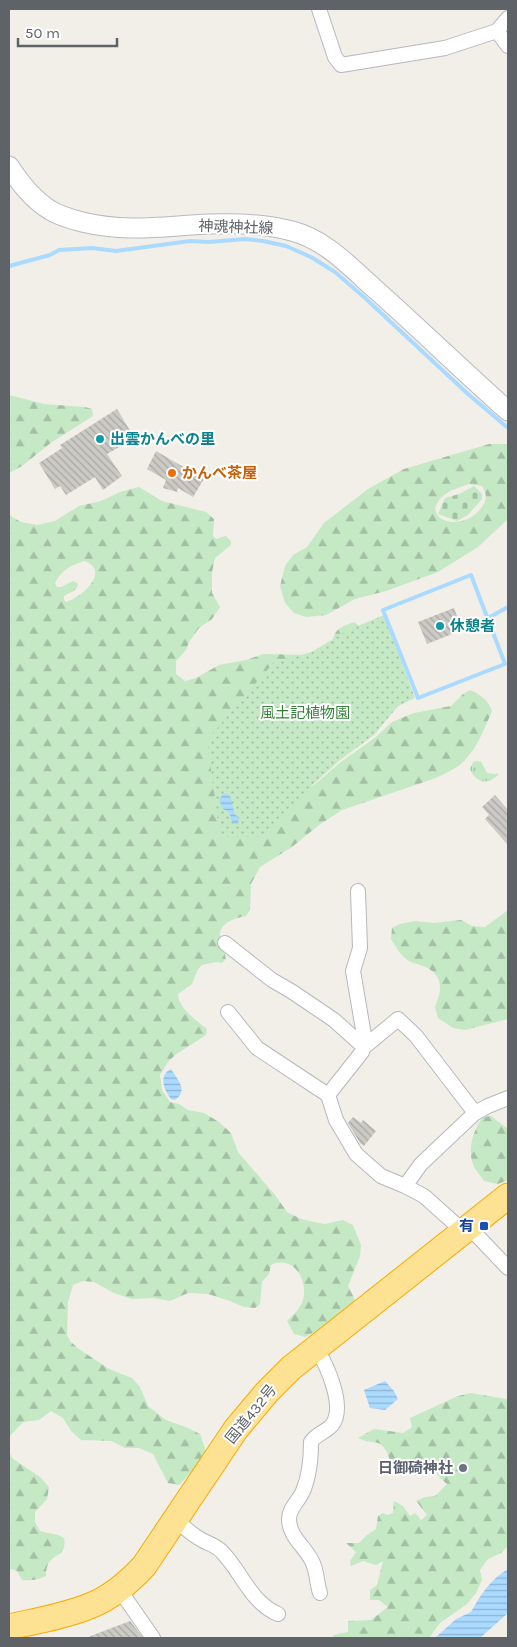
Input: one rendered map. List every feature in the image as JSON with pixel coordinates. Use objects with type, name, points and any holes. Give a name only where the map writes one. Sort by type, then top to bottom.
[{"type":"highway","name":"国道432号","points":[[9,1627],[91,1606],[120,1589],[144,1566],[236,1430],[266,1392],[291,1368],[508,1196]]},
{"type":"main road","name":"神魂神社線","points":[[9,166],[20,183],[35,198],[50,210],[70,219],[121,229],[148,229],[210,224],[267,226],[293,231],[314,240],[329,249],[399,310],[508,412]]},
{"type":"street","points":[[318,9],[335,57],[340,65],[446,48],[497,31],[508,18]]},
{"type":"street","points":[[497,31],[508,46]]},
{"type":"street","points":[[358,892],[360,948],[353,971],[366,1041],[364,1048]]},
{"type":"street","points":[[225,943],[272,980],[334,1020],[364,1048]]},
{"type":"street","points":[[228,1012],[257,1048],[328,1095],[336,1120],[356,1154],[381,1176],[424,1196],[466,1229],[508,1268]]},
{"type":"street","points":[[328,1095],[364,1048],[398,1019],[416,1036],[475,1113]]},
{"type":"street","points":[[406,1186],[421,1164],[475,1113],[508,1098]]},
{"type":"street","points":[[316,1348],[334,1389],[336,1414],[332,1424],[314,1437],[311,1442],[303,1492],[290,1511],[289,1521],[299,1544],[314,1565],[320,1593]]},
{"type":"street","points":[[174,1519],[202,1540],[220,1550],[228,1558],[251,1593],[261,1603],[278,1614]]},
{"type":"street","points":[[120,1589],[153,1638]]},
{"type":"green space","points":[[9,395],[44,404],[85,407],[92,409],[93,416],[52,442],[22,466],[9,473]]},
{"type":"green space","points":[[489,444],[508,444],[508,519],[478,547],[438,572],[386,591],[355,599],[326,615],[306,617],[294,613],[285,603],[280,586],[285,566],[293,555],[307,547],[324,523],[368,489],[404,469]],"holes":[[[469,484],[482,486],[486,499],[482,507],[473,516],[463,521],[454,522],[439,517],[436,511],[437,503],[444,495]]]},
{"type":"green space","points":[[474,486],[482,494],[482,499],[468,515],[457,521],[438,514],[445,498],[459,494]]},
{"type":"green space","points":[[139,487],[162,501],[206,512],[214,519],[213,536],[216,539],[226,536],[231,541],[231,545],[215,558],[212,572],[212,593],[220,607],[212,619],[199,628],[186,650],[176,661],[176,674],[185,681],[196,678],[219,665],[246,660],[263,654],[311,655],[332,643],[339,629],[354,622],[365,631],[287,799],[314,785],[341,762],[376,737],[392,722],[414,713],[451,706],[470,690],[483,698],[492,711],[474,748],[456,768],[436,778],[342,810],[319,825],[292,847],[260,867],[251,884],[250,910],[246,916],[232,920],[224,925],[220,933],[226,959],[222,963],[216,962],[202,965],[198,969],[192,984],[178,994],[181,1004],[185,1009],[207,1029],[206,1035],[175,1055],[168,1062],[160,1075],[162,1090],[170,1102],[179,1104],[188,1110],[204,1113],[219,1122],[231,1133],[238,1152],[287,1212],[301,1219],[314,1222],[325,1224],[343,1220],[353,1225],[361,1245],[360,1256],[348,1286],[355,1300],[339,1317],[305,1337],[294,1334],[287,1321],[302,1303],[304,1287],[298,1272],[287,1263],[271,1265],[269,1274],[262,1282],[260,1304],[255,1308],[244,1307],[208,1294],[188,1293],[170,1301],[153,1298],[132,1299],[114,1293],[94,1282],[83,1281],[73,1285],[68,1302],[67,1335],[71,1342],[109,1369],[132,1378],[140,1387],[148,1406],[166,1420],[200,1434],[206,1451],[197,1466],[179,1485],[168,1483],[153,1454],[139,1448],[125,1448],[111,1441],[81,1440],[72,1432],[63,1418],[51,1411],[39,1420],[23,1422],[9,1437],[9,515],[21,522],[37,525],[55,521],[79,506],[101,501],[120,492]],"holes":[[[85,561],[95,571],[91,584],[79,595],[66,602],[64,596],[74,591],[78,585],[73,581],[57,587],[55,583],[58,578],[64,571],[76,564]]]},
{"type":"green space","name":"風土記植物園","points":[[384,615],[415,698],[398,706],[374,735],[340,760],[260,837],[226,837],[219,829],[207,740],[274,662],[312,652],[346,631]]},
{"type":"green space","points":[[473,762],[481,762],[487,773],[498,773],[498,775],[490,781],[478,780],[470,769]]},
{"type":"green space","points":[[508,910],[508,1019],[465,1030],[453,1028],[438,1018],[435,1007],[440,984],[436,975],[426,967],[407,960],[402,955],[391,939],[392,928],[415,921],[434,923],[461,920],[472,926],[485,927]]},
{"type":"green space","points":[[491,1116],[508,1129],[508,1180],[498,1184],[484,1181],[471,1158],[472,1139],[477,1127],[483,1117]]},
{"type":"green space","points":[[471,1393],[506,1399],[508,1403],[508,1546],[501,1553],[488,1559],[480,1570],[482,1580],[476,1593],[467,1604],[440,1623],[429,1638],[334,1638],[333,1635],[348,1632],[348,1621],[371,1620],[388,1607],[379,1600],[370,1600],[370,1590],[377,1585],[383,1561],[376,1565],[363,1561],[351,1566],[350,1561],[356,1552],[346,1543],[359,1543],[376,1529],[378,1516],[383,1513],[387,1515],[393,1513],[394,1501],[403,1506],[410,1516],[415,1513],[421,1520],[427,1515],[416,1501],[425,1497],[435,1496],[447,1484],[433,1468],[415,1468],[397,1460],[390,1460],[381,1444],[358,1438],[374,1429],[403,1433],[412,1427],[410,1418],[458,1396]]},
{"type":"green space","points":[[9,1451],[12,1458],[40,1477],[49,1487],[47,1499],[35,1512],[35,1522],[40,1531],[56,1534],[64,1538],[63,1550],[49,1562],[46,1576],[37,1579],[22,1580],[17,1571],[9,1570]]},
{"type":"water","points":[[223,794],[228,794],[231,798],[234,813],[239,819],[238,824],[234,824],[230,814],[223,809],[219,800]]},
{"type":"water","points":[[171,1069],[181,1088],[179,1096],[175,1100],[171,1099],[164,1087],[163,1079]]},
{"type":"water","points":[[385,1381],[398,1399],[385,1410],[370,1408],[364,1390]]},
{"type":"water","points":[[508,1569],[508,1613],[480,1638],[435,1638],[456,1619],[471,1612],[486,1588]]},
{"type":"building","points":[[117,409],[132,434],[125,438],[128,442],[107,454],[122,476],[103,490],[95,477],[66,495],[60,486],[55,489],[39,463],[62,448],[60,445]]},
{"type":"building","name":"かんべ茶屋","points":[[156,451],[204,479],[193,497],[178,488],[177,492],[163,488],[166,480],[147,469]]},
{"type":"building","name":"休憩者","points":[[454,608],[462,630],[427,644],[418,622]]},
{"type":"building","points":[[495,795],[508,810],[508,845],[485,819],[489,815],[482,807]]},
{"type":"building","points":[[353,1117],[361,1123],[363,1120],[376,1131],[364,1146],[360,1143],[348,1123]]},
{"type":"building","points":[[130,1621],[143,1638],[88,1638],[88,1637]]},
{"type":"waterway","points":[[9,266],[50,255],[59,250],[92,248],[116,251],[190,241],[209,242],[245,239],[286,246],[311,257],[335,272],[468,394],[508,428]]},
{"type":"waterway","points":[[471,575],[505,664],[418,698],[383,610],[471,575]]},
{"type":"waterway","points":[[488,618],[508,607]]},
{"type":"place","name":"出雲かんべの里","points":[[100,439]]},
{"type":"place","name":"かんべ茶屋","points":[[172,473]]},
{"type":"place","name":"休憩者","points":[[440,626]]},
{"type":"place","name":"有","points":[[484,1226]]},
{"type":"place","name":"日御碕神社","points":[[463,1468]]}]
